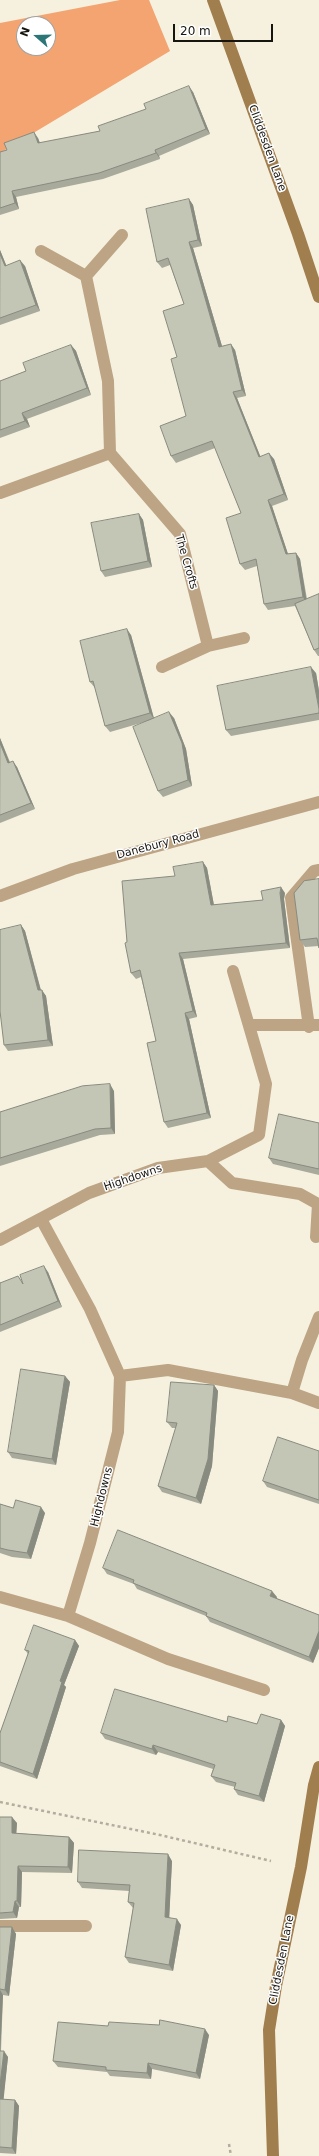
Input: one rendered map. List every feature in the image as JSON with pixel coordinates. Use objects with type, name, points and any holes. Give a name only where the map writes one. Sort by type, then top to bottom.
[{"type":"street","name":"Cliddesden Lane","points":[[213,0],[319,296]]},
{"type":"street","points":[[86,276],[122,235]]},
{"type":"street","points":[[0,493],[110,453],[108,381],[86,276],[41,251]]},
{"type":"street","name":"The Crofts","points":[[110,453],[180,534],[208,646]]},
{"type":"street","points":[[162,667],[208,646],[244,638]]},
{"type":"street","name":"Danebury Road","points":[[0,896],[72,868],[319,802]]},
{"type":"street","points":[[249,1025],[314,1026],[291,898],[314,871],[319,870]]},
{"type":"street","name":"Highdowns","points":[[0,1240],[89,1193],[158,1168],[208,1161],[259,1135],[266,1084],[233,971]]},
{"type":"street","points":[[208,1161],[232,1183],[300,1194],[318,1204],[316,1237]]},
{"type":"street","name":"Highdowns","points":[[41,1218],[90,1309],[120,1376],[118,1432],[90,1543],[68,1616]]},
{"type":"street","points":[[292,1393],[302,1360],[319,1317]]},
{"type":"street","points":[[120,1376],[168,1370],[292,1393],[319,1403]]},
{"type":"street","points":[[0,1597],[68,1616],[168,1659],[264,1690]]},
{"type":"street","name":"Cliddesden Lane","points":[[274,2156],[269,2030],[276,1986],[301,1867],[314,1785],[319,1767]]},
{"type":"street","points":[[0,1926],[86,1926]]},
{"type":"path","points":[[0,1802],[160,1835],[271,1861]]},
{"type":"path","points":[[229,2144],[230,2156]]},
{"type":"shaded area","points":[[120,0],[149,0],[170,51],[0,153],[0,23],[16,20],[16,56],[56,56],[56,16],[37,16]]},
{"type":"building","points":[[189,86],[206,129],[155,150],[156,153],[99,173],[12,191],[15,203],[0,208],[0,152],[7,150],[4,143],[34,132],[38,143],[100,131],[98,126],[146,109],[144,104]]},
{"type":"building","points":[[189,199],[198,240],[189,242],[219,347],[231,344],[242,390],[233,392],[259,457],[269,453],[284,494],[268,500],[286,554],[296,553],[303,597],[264,604],[256,559],[240,564],[226,518],[241,513],[212,441],[171,456],[160,426],[186,416],[171,359],[177,357],[163,311],[184,304],[168,258],[157,262],[146,209]]},
{"type":"building","points":[[0,254],[5,266],[20,260],[36,305],[0,318]]},
{"type":"building","points":[[71,345],[87,388],[22,413],[25,421],[0,430],[0,381],[26,371],[23,363]]},
{"type":"building","points":[[139,514],[148,561],[101,571],[91,523]]},
{"type":"building","points":[[319,594],[319,648],[314,650],[295,604]]},
{"type":"building","points":[[127,629],[150,713],[105,726],[93,681],[90,682],[80,641]]},
{"type":"building","points":[[311,667],[319,713],[226,730],[217,686]]},
{"type":"building","points":[[169,712],[182,743],[188,780],[158,791],[133,727]]},
{"type":"building","points":[[0,743],[8,763],[13,761],[31,803],[0,815]]},
{"type":"building","points":[[203,862],[211,905],[263,900],[261,891],[281,887],[280,893],[286,943],[179,953],[193,1011],[185,1013],[207,1113],[164,1122],[147,1043],[156,1041],[140,970],[131,973],[125,943],[127,942],[122,881],[175,876],[173,867]]},
{"type":"building","points":[[319,879],[319,948],[317,938],[300,940],[294,893],[304,881]]},
{"type":"building","points":[[21,925],[38,990],[42,990],[48,1040],[4,1045],[0,1011],[0,930]]},
{"type":"building","points":[[110,1084],[111,1128],[95,1129],[0,1158],[0,1112],[82,1086]]},
{"type":"building","points":[[279,1114],[319,1123],[319,1169],[269,1158]]},
{"type":"building","points":[[44,1266],[58,1301],[0,1325],[0,1283],[18,1276],[23,1284],[20,1275]]},
{"type":"building","points":[[21,1369],[65,1376],[52,1459],[8,1452]]},
{"type":"building","points":[[171,1382],[214,1385],[208,1459],[196,1498],[158,1486],[177,1423],[167,1422]]},
{"type":"building","points":[[278,1437],[319,1451],[319,1500],[263,1481]]},
{"type":"building","points":[[16,1500],[41,1507],[27,1553],[0,1548],[0,1504],[13,1508]]},
{"type":"building","points":[[118,1530],[272,1591],[270,1596],[319,1615],[319,1631],[309,1657],[206,1616],[207,1613],[133,1583],[134,1580],[103,1568]]},
{"type":"building","points":[[34,1625],[75,1640],[60,1681],[62,1682],[33,1774],[0,1762],[0,1733],[29,1651],[25,1650]]},
{"type":"building","points":[[115,1689],[227,1722],[228,1716],[257,1724],[261,1714],[281,1720],[259,1796],[234,1789],[236,1783],[211,1776],[215,1765],[153,1745],[152,1749],[101,1733]]},
{"type":"building","points":[[0,1817],[12,1817],[12,1833],[69,1837],[68,1867],[18,1866],[17,1901],[15,1901],[13,1912],[0,1913]]},
{"type":"building","points":[[79,1850],[168,1854],[165,1917],[177,1919],[169,1965],[125,1957],[134,1903],[128,1902],[130,1885],[78,1882]]},
{"type":"building","points":[[0,1927],[12,1927],[5,1990],[0,1989]]},
{"type":"building","points":[[160,2020],[205,2029],[196,2073],[148,2063],[147,2073],[106,2070],[106,2067],[53,2061],[58,2022],[108,2026],[109,2022],[159,2025]]},
{"type":"building","points":[[0,2051],[4,2051],[0,2085]]},
{"type":"building","points":[[0,2099],[15,2100],[12,2148],[0,2147]]}]
